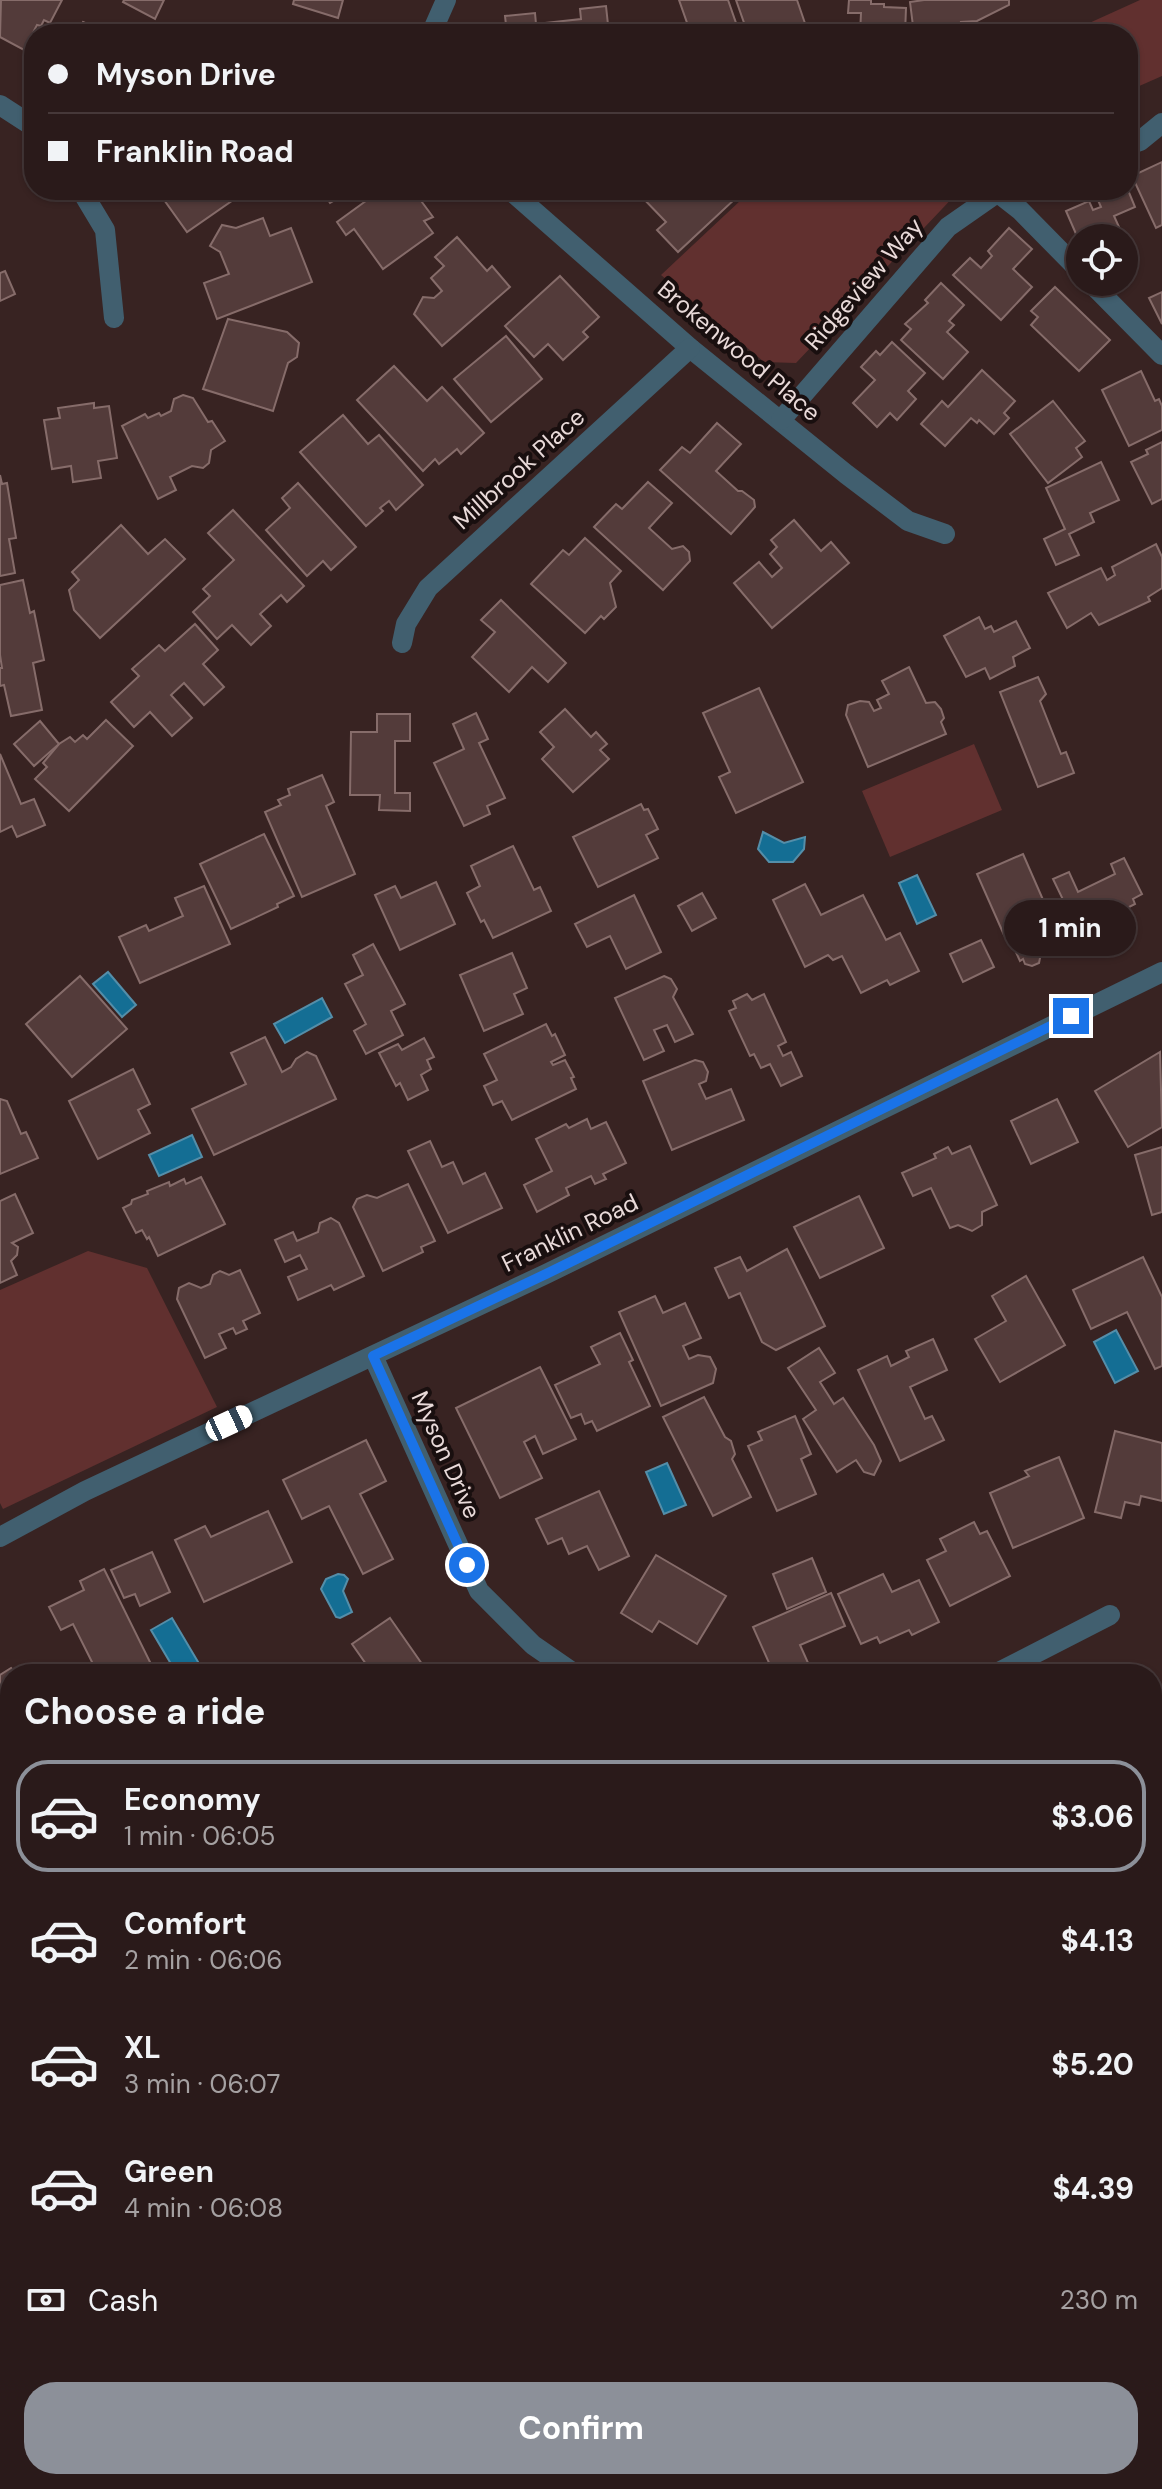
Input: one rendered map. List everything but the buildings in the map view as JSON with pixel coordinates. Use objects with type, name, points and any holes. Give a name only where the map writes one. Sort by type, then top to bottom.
[{"type":"street","points":[[435,24],[446,0]]},
{"type":"street","points":[[0,105],[24,121]]},
{"type":"street","points":[[1138,142],[1162,123]]},
{"type":"street","points":[[87,200],[105,230],[114,318]]},
{"type":"street","name":"Brokenwood Place","points":[[521,200],[690,348],[908,521],[945,534]]},
{"type":"street","name":"Ridgeview Way","points":[[781,420],[948,227],[986,200]]},
{"type":"street","name":"Ridgeview Way","points":[[1009,200],[1066,257]]},
{"type":"street","points":[[1104,296],[1162,355]]},
{"type":"street","name":"Millbrook Place","points":[[402,643],[406,624],[428,588],[690,348]]},
{"type":"street","name":"Franklin Road","points":[[0,1537],[85,1491],[546,1274],[1162,972]]},
{"type":"street","name":"Myson Drive","points":[[373,1356],[479,1591],[533,1645],[561,1664]]},
{"type":"street","points":[[1014,1664],[1110,1615]]},
{"type":"shaded area","points":[[1140,0],[1162,0],[1162,76],[1138,87],[1138,24],[1087,24]]},
{"type":"shaded area","points":[[741,200],[951,200],[796,363],[764,362],[661,275]]},
{"type":"shaded area","points":[[974,744],[1002,810],[890,857],[862,791]]},
{"type":"shaded area","points":[[88,1251],[147,1268],[217,1407],[3,1509],[0,1503],[0,1290]]},
{"type":"water","points":[[763,832],[784,843],[805,837],[804,849],[793,862],[769,862],[758,849]]},
{"type":"water","points":[[917,875],[936,915],[917,924],[899,883]]},
{"type":"water","points":[[108,972],[136,1005],[122,1017],[93,984]]},
{"type":"water","points":[[322,998],[332,1017],[285,1043],[274,1024]]},
{"type":"water","points":[[192,1135],[202,1157],[159,1176],[149,1155]]},
{"type":"water","points":[[1116,1330],[1138,1371],[1115,1383],[1094,1342]]},
{"type":"water","points":[[667,1463],[686,1505],[664,1514],[646,1472]]},
{"type":"water","points":[[338,1574],[348,1579],[343,1591],[352,1612],[340,1618],[336,1617],[321,1589],[326,1579]]},
{"type":"water","points":[[172,1618],[199,1664],[171,1664],[151,1630]]},
{"type":"route","points":[[467,1565],[373,1356],[1071,1016]]}]
